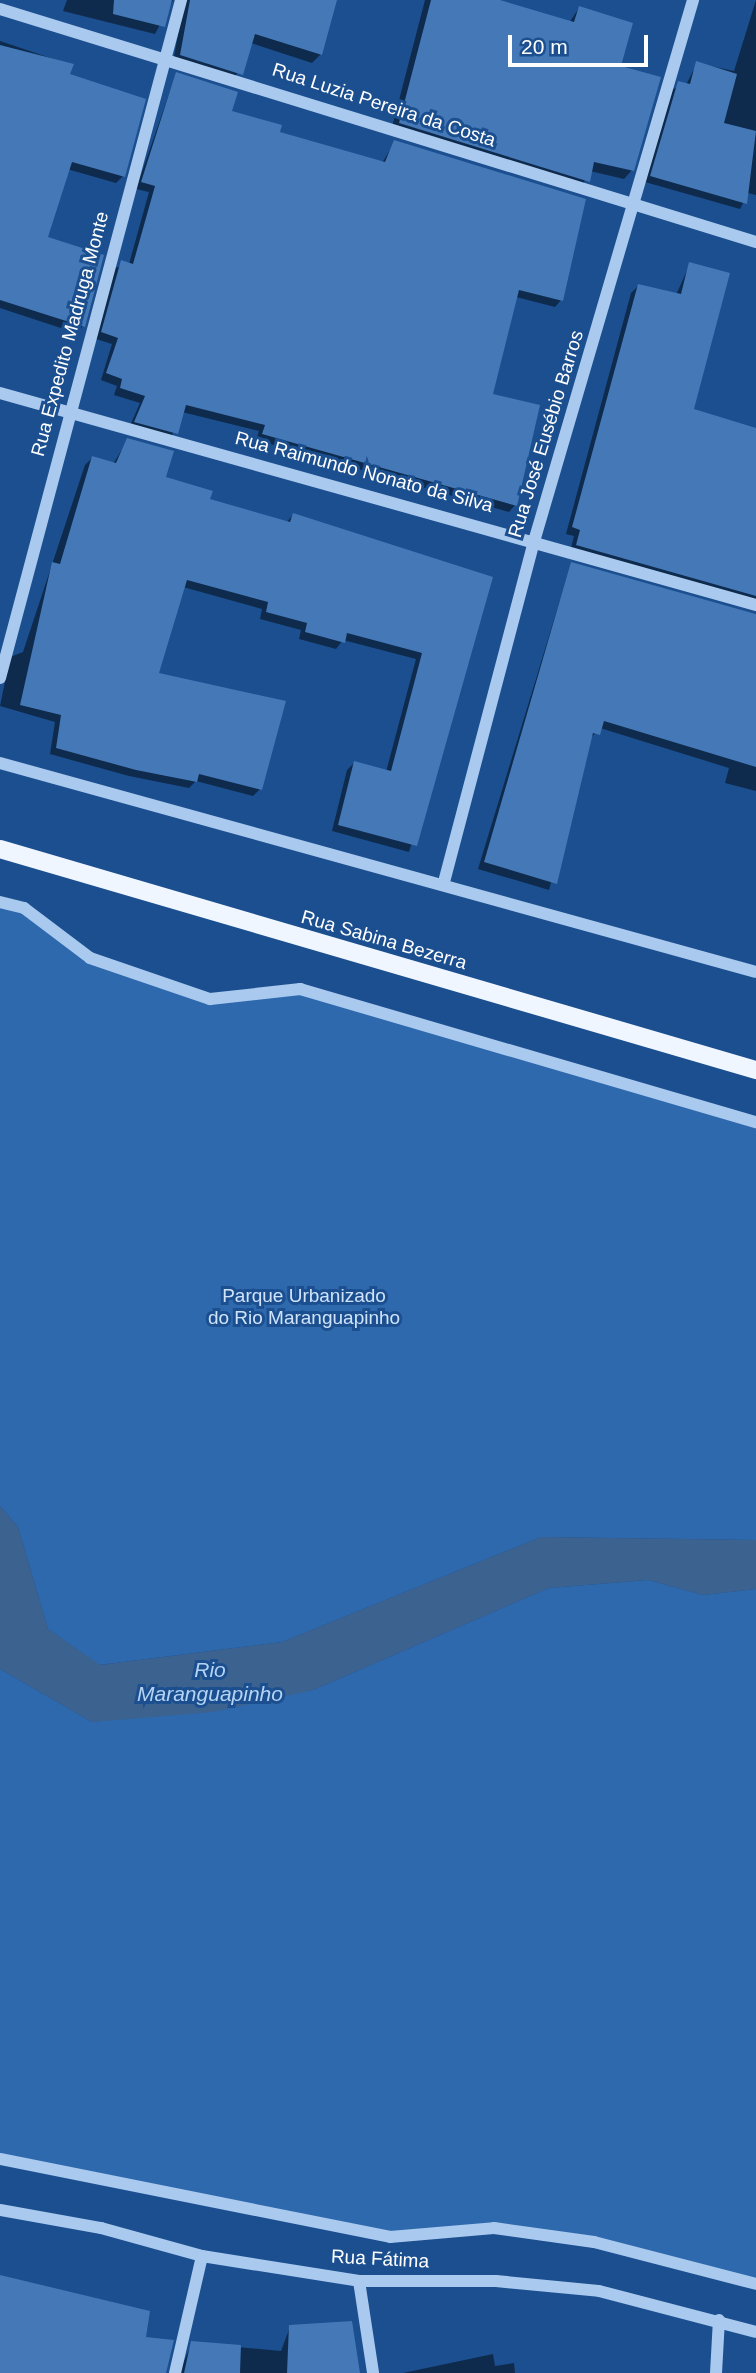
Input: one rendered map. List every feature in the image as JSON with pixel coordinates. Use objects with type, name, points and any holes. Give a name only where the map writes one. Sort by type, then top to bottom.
[{"type":"main road","name":"Rua Sabina Bezerra","points":[[0,849],[756,1070]]},
{"type":"street","name":"Rua Expedito Madruga Monte","points":[[0,678],[68,412],[181,0]]},
{"type":"street","name":"Rua José Eusébio Barros","points":[[444,882],[535,538],[636,206],[692,0]]},
{"type":"street","name":"Rua Luzia Pereira da Costa","points":[[0,9],[165,55],[756,242]]},
{"type":"street","name":"Rua Raimundo Nonato da Silva","points":[[0,393],[535,538],[756,605]]},
{"type":"street","points":[[0,763],[444,882],[756,972]]},
{"type":"street","points":[[0,902],[24,908],[90,958],[210,999],[300,989],[756,1122]]},
{"type":"street","points":[[0,2159],[390,2237],[494,2228],[594,2242],[756,2284]]},
{"type":"street","name":"Rua Fátima","points":[[0,2210],[101,2228],[202,2256],[359,2281],[496,2281],[599,2291],[719,2320],[756,2332]]},
{"type":"street","points":[[175,2373],[202,2256]]},
{"type":"street","points":[[359,2281],[373,2373]]},
{"type":"street","points":[[716,2373],[719,2320]]},
{"type":"green space","name":"Parque Urbanizado do Rio Maranguapinho","points":[[0,902],[24,908],[90,958],[210,999],[300,989],[756,1122],[756,1540],[541,1537],[282,1642],[99,1665],[48,1629],[18,1527],[0,1506]]},
{"type":"green space","points":[[648,1580],[703,1595],[756,1589],[756,2284],[695,2263],[494,2228],[390,2237],[0,2159],[0,1669],[92,1722],[313,1690],[549,1588]]},
{"type":"water","name":"Rio Maranguapinho","points":[[0,1506],[18,1527],[48,1629],[100,1665],[282,1642],[541,1537],[756,1540],[756,1589],[703,1595],[648,1580],[549,1588],[313,1690],[213,1712],[92,1722],[0,1669]]},
{"type":"building","points":[[114,0],[172,0],[165,27],[113,14]]},
{"type":"building","points":[[190,0],[337,0],[322,55],[255,34],[243,75],[180,55]]},
{"type":"building","points":[[431,0],[500,0],[574,22],[579,6],[633,23],[621,66],[661,77],[634,171],[594,162],[590,182],[399,123]]},
{"type":"building","points":[[0,45],[74,64],[70,74],[146,99],[125,177],[72,162],[48,237],[104,255],[85,327],[0,300]]},
{"type":"building","points":[[696,61],[737,74],[724,123],[756,131],[747,204],[650,176],[678,81],[690,84]]},
{"type":"building","points":[[176,72],[238,92],[232,111],[282,125],[280,132],[385,162],[394,140],[586,199],[563,301],[519,290],[493,394],[540,405],[517,506],[262,434],[265,425],[186,405],[178,434],[134,422],[145,396],[120,388],[122,379],[106,373],[118,338],[101,332],[121,260],[133,264],[155,186],[141,182]]},
{"type":"building","points":[[689,262],[730,273],[694,409],[756,428],[756,596],[576,545],[580,530],[572,527],[638,284],[681,294]]},
{"type":"building","points":[[127,438],[174,451],[166,477],[213,491],[210,499],[290,522],[293,513],[493,577],[417,846],[338,825],[354,761],[391,771],[422,653],[347,633],[345,643],[305,632],[307,623],[266,612],[268,602],[187,580],[159,673],[286,701],[262,790],[199,774],[197,782],[136,770],[56,748],[61,715],[20,705],[52,562],[60,564],[92,456],[116,463]]},
{"type":"building","points":[[571,562],[756,614],[756,767],[604,721],[600,735],[593,733],[557,884],[484,862]]},
{"type":"building","points":[[0,2275],[150,2311],[146,2337],[174,2340],[166,2373],[0,2373]]},
{"type":"building","points":[[352,2321],[360,2373],[287,2373],[289,2325]]},
{"type":"building","points":[[191,2341],[241,2345],[240,2373],[184,2373]]}]
